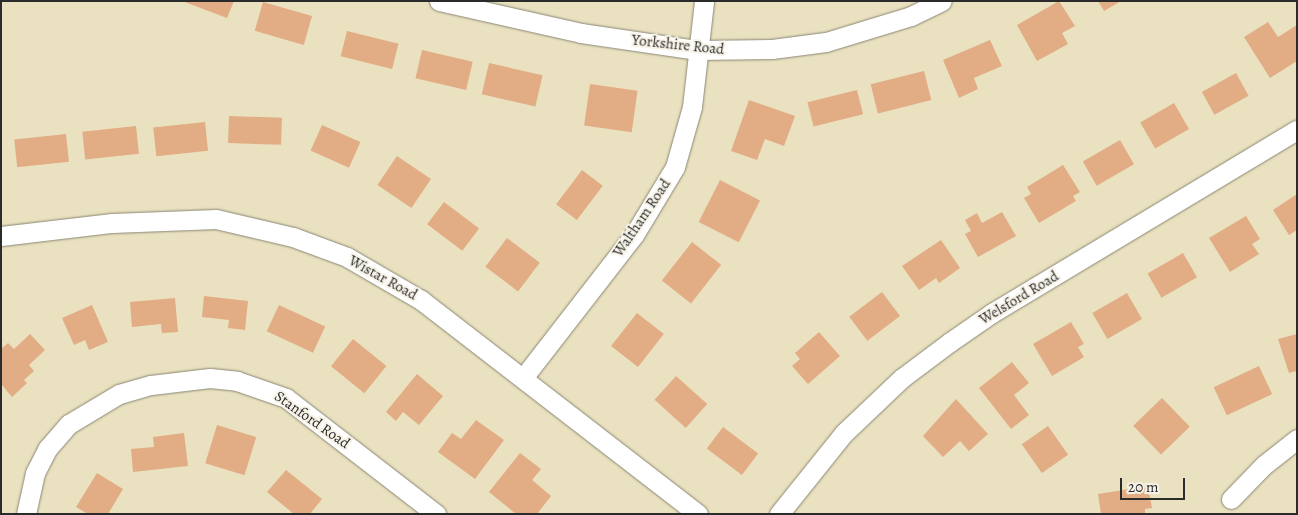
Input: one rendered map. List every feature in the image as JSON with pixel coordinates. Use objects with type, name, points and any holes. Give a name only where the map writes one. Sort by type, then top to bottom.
[{"type":"street","name":"Yorkshire Road","points":[[439,1],[581,33],[698,50],[772,48],[826,42],[902,20],[942,1]]},
{"type":"street","name":"Waltham Road","points":[[523,378],[634,235],[671,176],[684,143],[692,107],[704,1]]},
{"type":"street","name":"Welsford Road","points":[[779,514],[844,433],[902,378],[950,342],[992,312],[1297,130]]},
{"type":"street","name":"Wistar Road","points":[[1,236],[176,218],[216,219],[293,237],[373,270],[421,300],[698,514]]},
{"type":"street","name":"Stanford Road","points":[[26,514],[35,473],[48,448],[69,424],[119,394],[151,385],[210,378],[237,381],[286,398],[436,514]]},
{"type":"street","points":[[1231,499],[1264,465],[1297,439]]},
{"type":"building","points":[[182,1],[234,1],[227,18]]},
{"type":"building","points":[[1059,1],[1075,26],[1062,33],[1068,44],[1037,61],[1017,25]]},
{"type":"building","points":[[1098,1],[1121,1],[1104,11]]},
{"type":"building","points":[[263,2],[312,16],[304,45],[255,31]]},
{"type":"building","points":[[1268,22],[1278,37],[1297,25],[1297,61],[1270,78],[1244,37]]},
{"type":"building","points":[[347,31],[398,44],[392,69],[341,56]]},
{"type":"building","points":[[990,40],[1002,66],[974,78],[978,89],[959,98],[943,60]]},
{"type":"building","points":[[422,50],[473,62],[466,90],[415,78]]},
{"type":"building","points":[[489,63],[543,75],[535,107],[482,94]]},
{"type":"building","points":[[924,71],[931,100],[878,113],[871,84]]},
{"type":"building","points":[[1236,73],[1249,96],[1214,115],[1202,92]]},
{"type":"building","points":[[590,84],[638,91],[632,132],[584,126]]},
{"type":"building","points":[[857,90],[863,114],[814,127],[808,102]]},
{"type":"building","points":[[749,100],[795,116],[784,146],[765,139],[757,160],[731,151]]},
{"type":"building","points":[[1174,103],[1189,129],[1155,148],[1140,123]]},
{"type":"building","points":[[229,116],[282,118],[281,145],[228,143]]},
{"type":"building","points":[[205,122],[208,151],[156,156],[153,127]]},
{"type":"building","points":[[322,125],[360,142],[349,168],[311,151]]},
{"type":"building","points":[[136,126],[139,154],[85,159],[82,132]]},
{"type":"building","points":[[66,134],[69,162],[17,167],[14,139]]},
{"type":"building","points":[[1120,140],[1134,164],[1097,186],[1083,162]]},
{"type":"building","points":[[397,156],[431,179],[411,208],[377,185]]},
{"type":"building","points":[[1063,165],[1080,192],[1073,196],[1076,201],[1039,223],[1024,198],[1031,194],[1027,187]]},
{"type":"building","points":[[582,170],[603,186],[577,220],[556,204]]},
{"type":"building","points":[[720,180],[760,200],[739,242],[699,222]]},
{"type":"building","points":[[1297,194],[1297,230],[1289,235],[1273,210]]},
{"type":"building","points":[[444,202],[479,228],[462,251],[427,224]]},
{"type":"building","points":[[1002,212],[1016,236],[978,257],[965,234],[971,231],[965,220],[977,213],[982,223]]},
{"type":"building","points":[[1246,216],[1260,239],[1252,244],[1259,254],[1230,272],[1209,238]]},
{"type":"building","points":[[507,238],[540,263],[518,291],[485,267]]},
{"type":"building","points":[[941,240],[960,268],[939,283],[936,278],[919,290],[902,266]]},
{"type":"building","points":[[692,242],[721,265],[691,303],[662,281]]},
{"type":"building","points":[[1183,253],[1197,277],[1161,298],[1147,274]]},
{"type":"building","points":[[882,292],[900,316],[867,341],[849,317]]},
{"type":"building","points":[[1127,293],[1142,319],[1107,339],[1092,313]]},
{"type":"building","points":[[204,296],[248,301],[245,330],[228,328],[229,320],[202,317]]},
{"type":"building","points":[[175,298],[178,332],[162,333],[161,324],[132,327],[130,302]]},
{"type":"building","points":[[92,305],[108,342],[89,350],[85,340],[74,345],[62,318]]},
{"type":"building","points":[[279,305],[325,327],[313,353],[267,331]]},
{"type":"building","points":[[637,313],[664,334],[638,367],[611,346]]},
{"type":"building","points":[[1071,322],[1084,344],[1078,347],[1084,357],[1052,376],[1033,344]]},
{"type":"building","points":[[819,332],[840,356],[808,384],[792,366],[800,359],[795,353]]},
{"type":"building","points":[[30,334],[45,350],[29,365],[34,371],[24,380],[27,383],[12,397],[1,384],[1,349],[8,343],[14,349]]},
{"type":"building","points":[[1297,334],[1297,371],[1289,373],[1278,339]]},
{"type":"building","points":[[353,339],[386,366],[364,393],[331,366]]},
{"type":"building","points":[[1012,362],[1029,383],[1014,395],[1029,415],[1011,429],[979,388]]},
{"type":"building","points":[[1259,366],[1272,394],[1227,415],[1214,387]]},
{"type":"building","points":[[417,374],[443,396],[419,425],[403,412],[396,421],[386,412]]},
{"type":"building","points":[[676,376],[707,404],[686,428],[655,400]]},
{"type":"building","points":[[1162,398],[1190,427],[1161,455],[1133,426]]},
{"type":"building","points":[[956,399],[988,434],[969,451],[960,441],[943,457],[923,436]]},
{"type":"building","points":[[476,420],[504,440],[475,479],[438,452],[452,433],[461,439]]},
{"type":"building","points":[[217,425],[256,437],[245,475],[205,463]]},
{"type":"building","points":[[1048,426],[1068,455],[1042,473],[1022,444]]},
{"type":"building","points":[[723,427],[758,453],[742,475],[707,449]]},
{"type":"building","points":[[184,433],[188,466],[133,472],[131,449],[154,447],[153,437]]},
{"type":"building","points":[[520,453],[541,469],[532,480],[551,496],[537,514],[516,514],[489,492]]},
{"type":"building","points":[[286,470],[322,499],[310,514],[294,514],[267,492]]},
{"type":"building","points":[[97,473],[123,489],[108,514],[88,514],[76,507]]},
{"type":"building","points":[[1148,486],[1152,508],[1145,509],[1145,514],[1101,514],[1098,494]]}]
